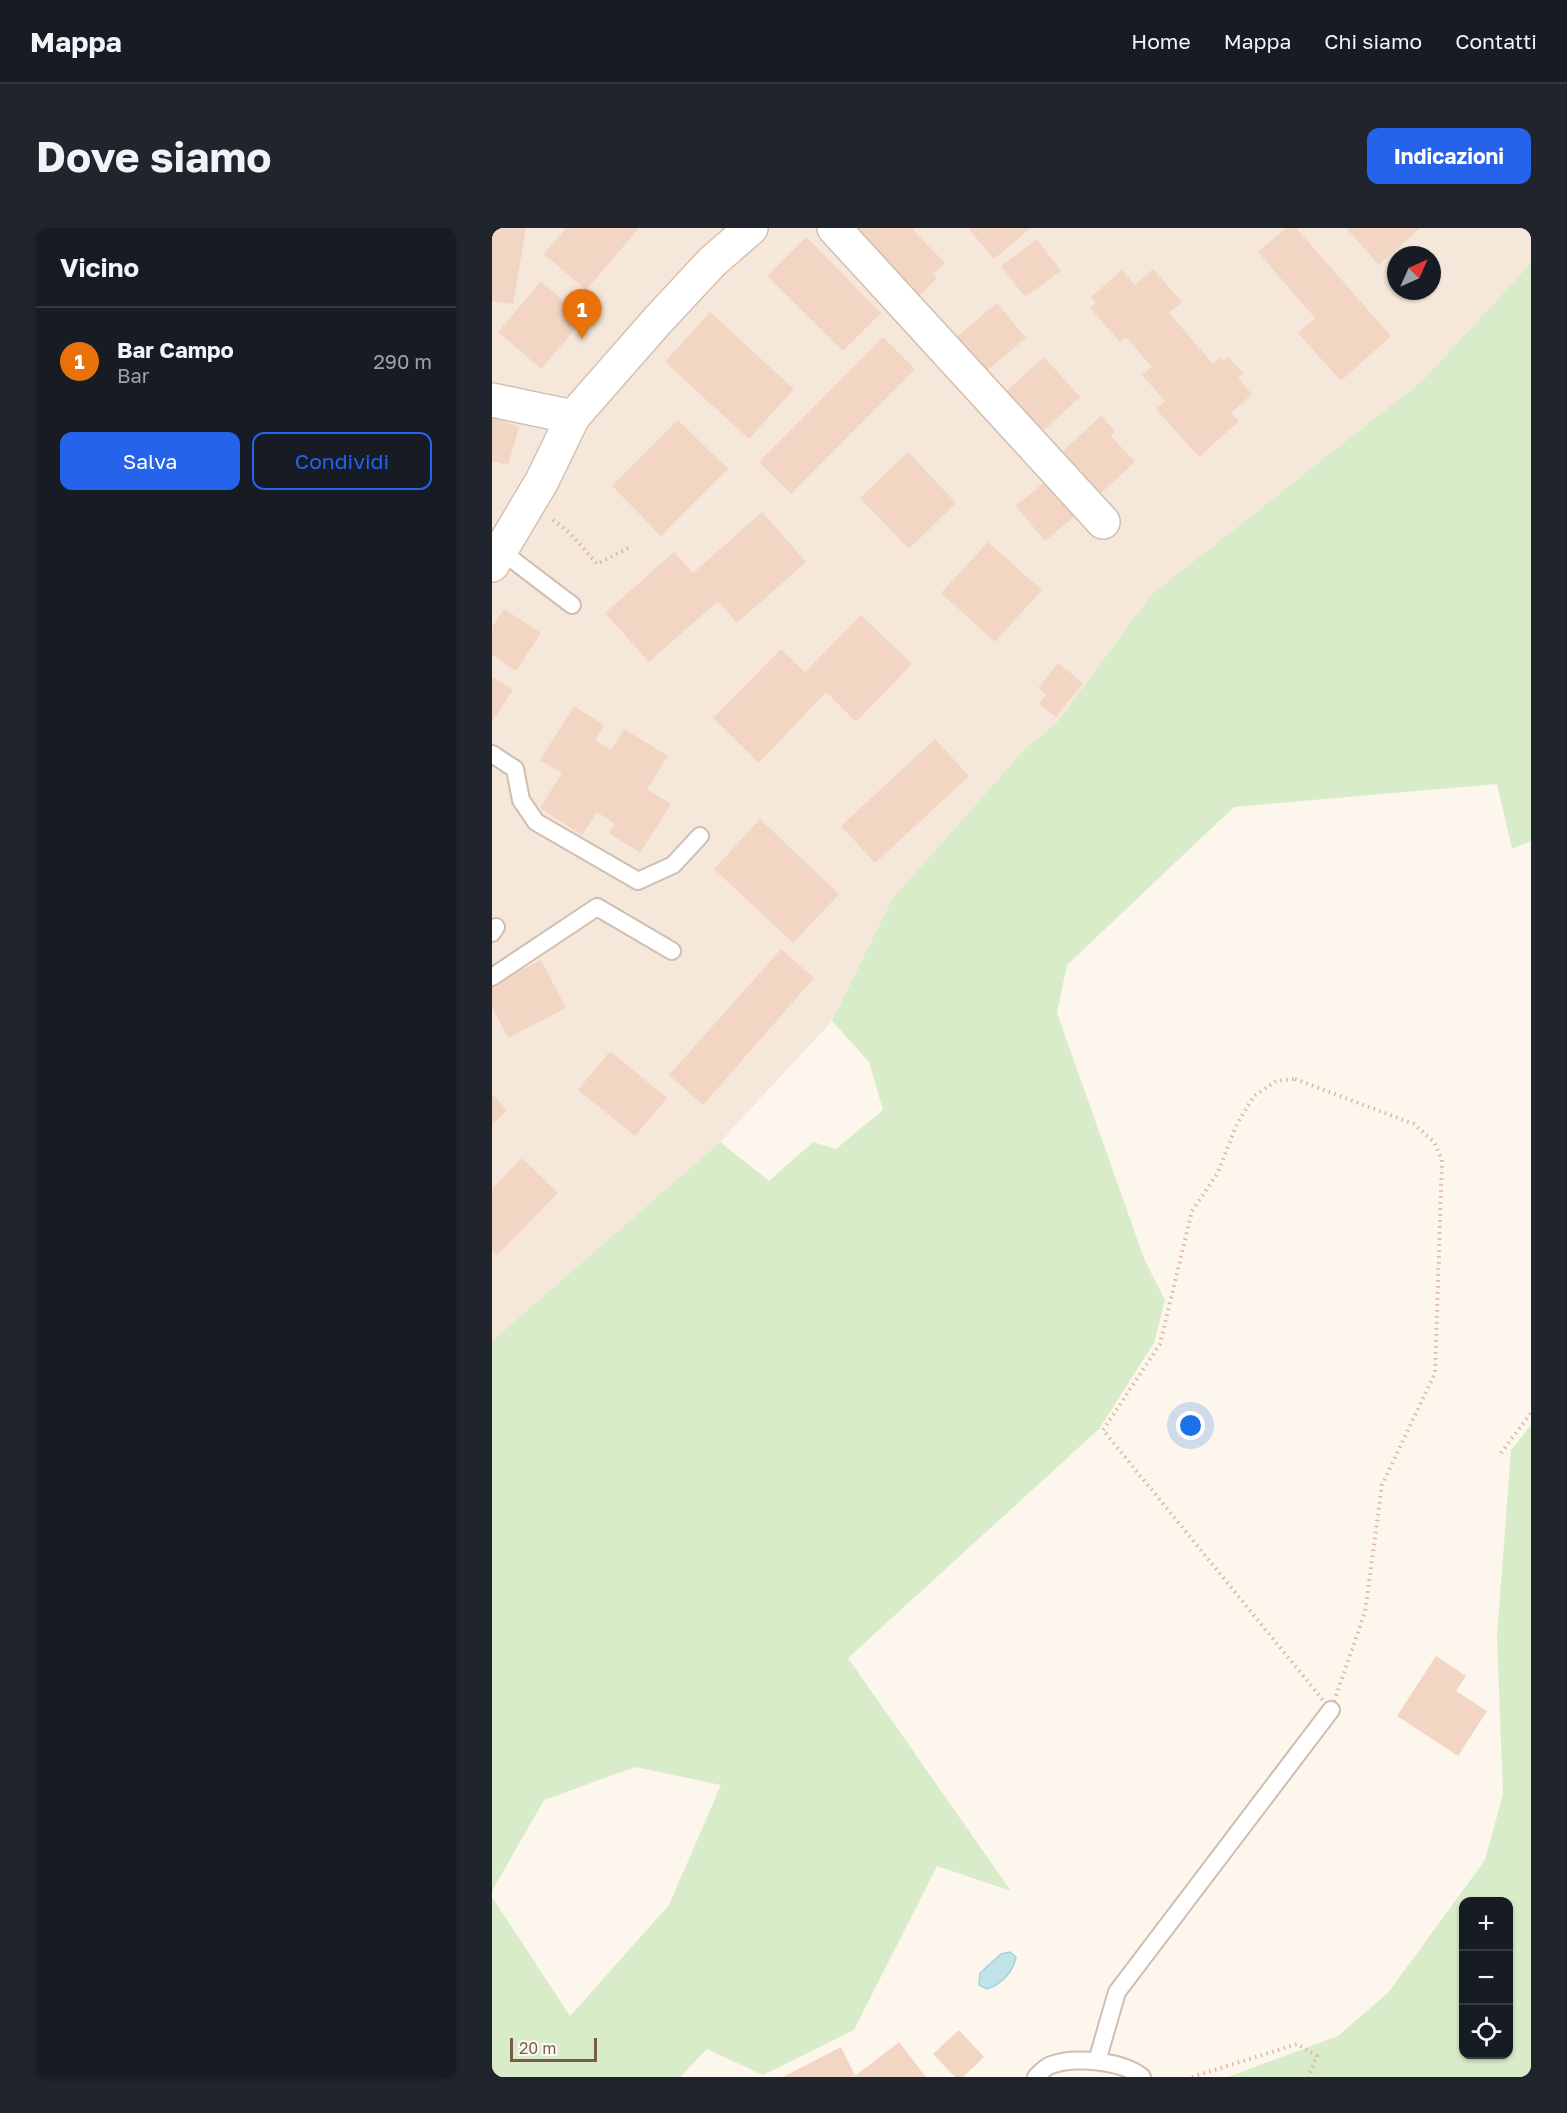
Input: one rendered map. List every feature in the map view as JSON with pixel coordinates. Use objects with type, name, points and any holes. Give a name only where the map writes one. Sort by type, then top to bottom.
[{"type":"street","points":[[497,558],[542,481],[573,417],[712,262],[751,228]]},
{"type":"street","points":[[834,228],[1104,522]]},
{"type":"street","points":[[492,400],[573,417]]},
{"type":"lane","points":[[497,558],[572,605]]},
{"type":"lane","points":[[492,754],[515,769],[521,800],[536,822],[638,880],[673,865],[700,836]]},
{"type":"lane","points":[[492,977],[597,907],[672,951]]},
{"type":"lane","points":[[1097,2061],[1117,1992],[1331,1710]]},
{"type":"lane","points":[[1036,2077],[1049,2066],[1072,2060],[1097,2061],[1134,2070],[1142,2077]]},
{"type":"path","points":[[529,501],[570,533],[597,564],[632,546]]},
{"type":"path","points":[[1295,1079],[1414,1124],[1434,1142],[1442,1160],[1435,1373],[1382,1485],[1365,1612],[1331,1710],[1103,1430],[1160,1344],[1192,1211],[1216,1174],[1237,1124],[1254,1096],[1276,1080],[1295,1079]]},
{"type":"path","points":[[1501,1453],[1531,1413]]},
{"type":"path","points":[[1192,2077],[1297,2044],[1317,2056],[1308,2077]]},
{"type":"shaded area","points":[[492,228],[1531,228],[1531,263],[1422,381],[1151,595],[1058,721],[1024,750],[892,899],[832,1021],[720,1142],[492,1341]]},
{"type":"green space","points":[[1531,263],[1531,841],[1512,849],[1497,784],[1234,807],[1067,965],[1057,1013],[1145,1261],[1165,1300],[1154,1343],[1099,1429],[848,1658],[1011,1891],[937,1866],[854,2030],[763,2075],[707,2049],[680,2077],[492,2077],[492,1897],[570,2016],[669,1905],[721,1785],[635,1767],[544,1800],[492,1891],[492,1341],[720,1142],[769,1181],[813,1142],[836,1149],[883,1110],[869,1062],[832,1021],[892,899],[1024,750],[1058,721],[1151,595],[1422,381]]},
{"type":"green space","points":[[1531,1425],[1531,2077],[1228,2077],[1338,2036],[1388,1993],[1485,1860],[1503,1794],[1497,1637],[1511,1450]]},
{"type":"water","points":[[1010,1952],[1016,1957],[1006,1977],[987,1989],[979,1985],[980,1973],[1001,1954]]},
{"type":"building","points":[[492,228],[526,228],[513,304],[492,301]]},
{"type":"building","points":[[566,228],[639,228],[586,290],[544,254]]},
{"type":"building","points":[[840,228],[915,228],[913,230],[945,263],[933,274],[937,278],[911,304]]},
{"type":"building","points":[[968,228],[1031,228],[994,259]]},
{"type":"building","points":[[1286,228],[1296,228],[1391,336],[1341,381],[1298,333],[1315,318],[1258,252]]},
{"type":"building","points":[[1346,228],[1420,228],[1400,246],[1387,246],[1387,258],[1379,265]]},
{"type":"building","points":[[806,237],[881,313],[843,351],[767,276]]},
{"type":"building","points":[[1037,239],[1061,271],[1025,297],[1001,266]]},
{"type":"building","points":[[1153,269],[1182,302],[1169,313],[1213,364],[1220,358],[1223,361],[1228,357],[1243,373],[1238,378],[1252,394],[1231,413],[1239,421],[1199,457],[1156,409],[1165,401],[1142,375],[1152,367],[1126,337],[1120,342],[1090,308],[1096,303],[1091,297],[1122,270],[1135,285]]},
{"type":"building","points":[[541,281],[584,319],[541,369],[498,332]]},
{"type":"building","points":[[997,303],[1026,338],[983,374],[954,339]]},
{"type":"building","points":[[710,312],[794,389],[749,439],[665,362]]},
{"type":"building","points":[[883,337],[915,369],[791,494],[759,462]]},
{"type":"building","points":[[1044,357],[1080,397],[1042,432],[1005,392]]},
{"type":"building","points":[[1101,416],[1115,431],[1111,436],[1135,462],[1101,493],[1063,451]]},
{"type":"building","points":[[492,418],[519,427],[508,465],[492,461]]},
{"type":"building","points":[[678,420],[728,469],[661,536],[612,486]]},
{"type":"building","points":[[908,452],[956,503],[909,549],[860,498]]},
{"type":"building","points":[[1048,479],[1077,514],[1045,541],[1016,506]]},
{"type":"building","points":[[762,512],[806,562],[737,623],[718,601],[649,662],[605,613],[674,552],[693,573]]},
{"type":"building","points":[[988,542],[1042,590],[995,642],[941,593]]},
{"type":"building","points":[[504,609],[541,633],[516,671],[492,655],[492,627]]},
{"type":"building","points":[[861,615],[912,664],[856,722],[826,692],[759,763],[713,718],[781,649],[805,672]]},
{"type":"building","points":[[1058,663],[1083,683],[1056,717],[1039,704],[1046,695],[1038,688]]},
{"type":"building","points":[[492,676],[513,690],[492,722]]},
{"type":"building","points":[[574,706],[604,725],[595,740],[611,750],[624,729],[668,756],[647,789],[671,804],[640,853],[609,833],[615,824],[597,812],[582,835],[540,808],[562,773],[540,760]]},
{"type":"building","points":[[935,739],[969,776],[875,863],[841,826]]},
{"type":"building","points":[[760,819],[839,894],[793,943],[714,869]]},
{"type":"building","points":[[781,949],[814,978],[703,1105],[669,1075]]},
{"type":"building","points":[[541,960],[566,1008],[508,1038],[492,1007],[492,985]]},
{"type":"building","points":[[610,1051],[667,1098],[635,1136],[578,1090]]},
{"type":"building","points":[[492,1094],[507,1110],[492,1125]]},
{"type":"building","points":[[522,1158],[558,1193],[497,1255],[492,1250],[492,1189]]},
{"type":"building","points":[[1436,1656],[1466,1676],[1456,1691],[1487,1711],[1458,1756],[1397,1716]]},
{"type":"building","points":[[959,2030],[984,2057],[963,2077],[955,2077],[933,2054]]},
{"type":"building","points":[[899,2042],[926,2077],[853,2077],[859,2073]]},
{"type":"building","points":[[841,2047],[855,2075],[851,2077],[783,2077]]},
{"type":"place","name":"Bar Campo","points":[[582,339]]}]
